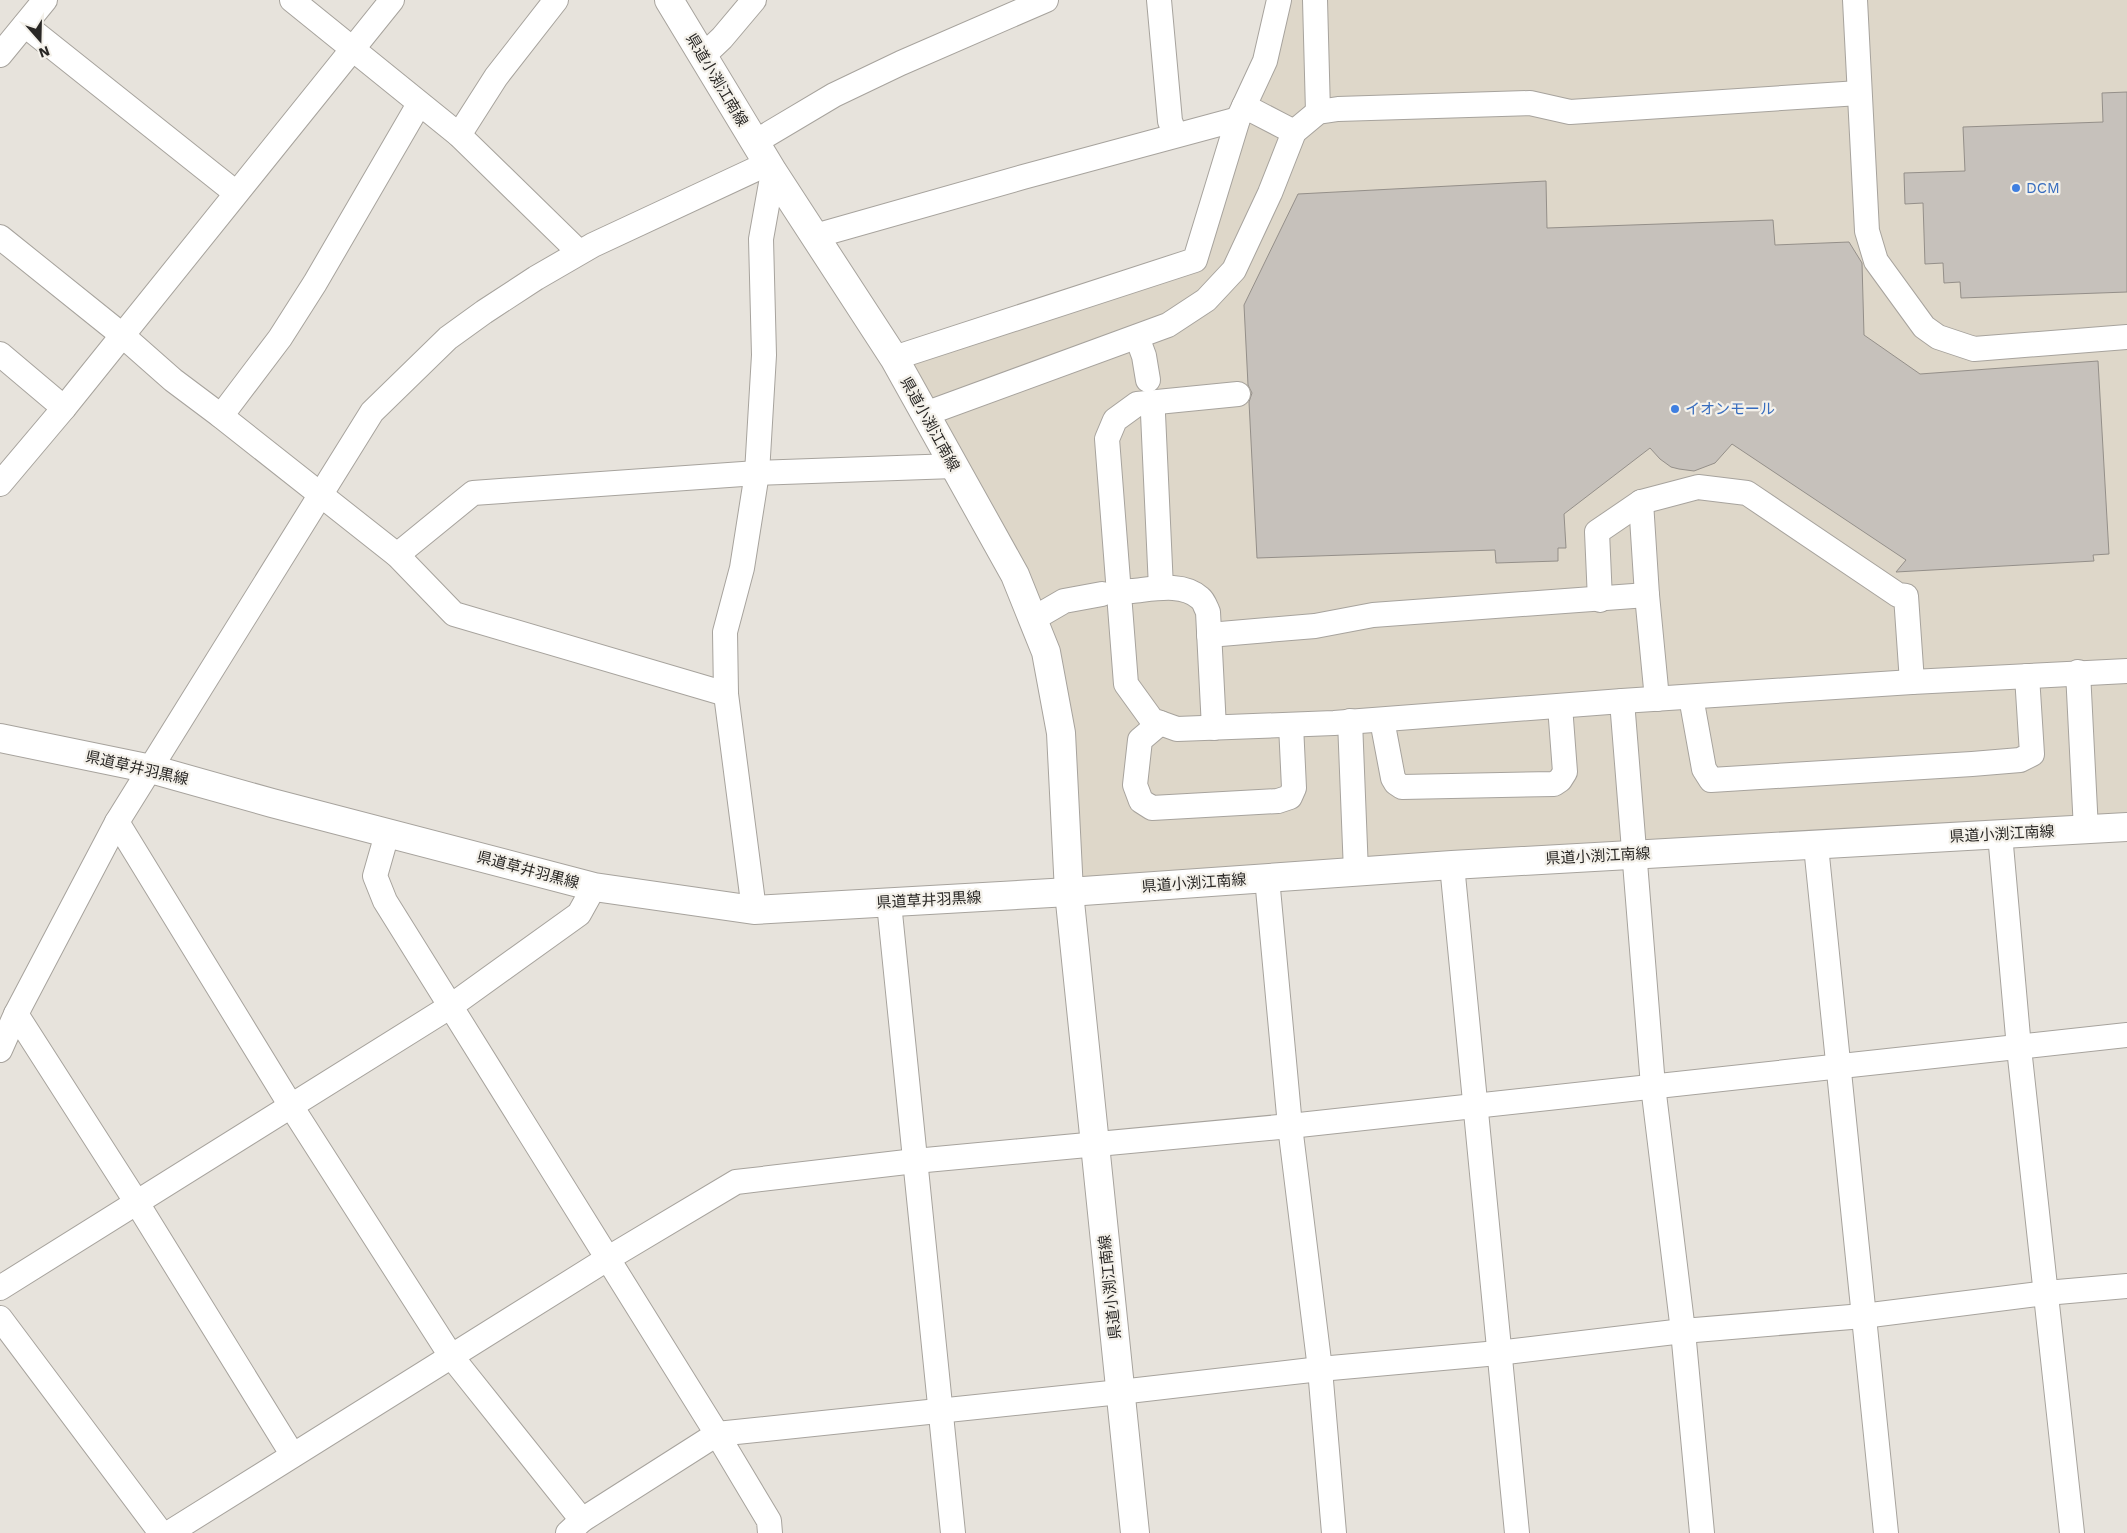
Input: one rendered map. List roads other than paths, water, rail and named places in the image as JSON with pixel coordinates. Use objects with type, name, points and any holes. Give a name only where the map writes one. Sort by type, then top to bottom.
[{"type":"main road","name":"県道小渕江南線","points":[[668,4],[703,56],[766,159],[894,358],[1015,576],[1046,652],[1061,733],[1069,892],[1135,1533]]},
{"type":"main road","name":"県道草井羽黒線","points":[[0,738],[151,769],[387,834],[594,887],[754,910],[1069,892]]},
{"type":"main road","name":"県道小渕江南線","points":[[1069,892],[1452,865],[2127,827]]},
{"type":"street","points":[[0,55],[45,0]]},
{"type":"street","points":[[292,0],[459,136],[579,252]]},
{"type":"street","points":[[1,480],[64,408],[392,0]]},
{"type":"street","points":[[459,136],[496,77],[556,0]]},
{"type":"street","points":[[703,56],[722,38],[754,0]]},
{"type":"street","points":[[0,1050],[16,1014],[117,822],[372,412],[448,338],[484,312],[579,252],[766,159],[834,95],[900,63],[1046,0]]},
{"type":"street","points":[[1159,0],[1170,121],[1175,134]]},
{"type":"street","points":[[894,358],[1195,260],[1241,112],[1265,60],[1278,0]]},
{"type":"street","points":[[1315,0],[1318,112]]},
{"type":"street","points":[[1855,0],[1867,231],[1876,261],[1924,327],[1938,337],[1974,349],[2127,336]]},
{"type":"street","points":[[25,25],[236,193]]},
{"type":"street","points":[[925,414],[1168,325],[1206,300],[1234,270],[1270,193],[1294,132],[1318,112],[1338,108],[1530,104],[1570,112],[1859,93]]},
{"type":"street","points":[[222,416],[285,330],[315,283],[419,104]]},
{"type":"street","points":[[815,236],[1175,134],[1241,112],[1294,132]]},
{"type":"street","points":[[754,910],[726,694],[725,632],[742,568],[757,473],[764,355],[761,239],[766,159]]},
{"type":"street","points":[[0,238],[122,335],[173,380],[222,416],[397,555],[454,614],[726,694]]},
{"type":"street","points":[[1137,337],[1144,356],[1148,380]]},
{"type":"street","points":[[0,354],[64,408]]},
{"type":"street","points":[[1238,394],[1137,404],[1115,420],[1107,440],[1126,684],[1152,720],[1177,729],[1350,722],[1622,701],[2127,670]]},
{"type":"street","points":[[1153,414],[1161,588]]},
{"type":"street","points":[[397,555],[472,493],[757,473],[954,466]]},
{"type":"street","points":[[1600,600],[1597,532],[1642,502],[1698,487],[1747,493],[1898,595],[1906,596],[1912,682]]},
{"type":"street","points":[[1642,502],[1647,595],[1657,699]]},
{"type":"street","points":[[1132,591],[1161,588],[1186,589],[1201,599],[1208,612],[1214,728]]},
{"type":"street","points":[[1033,619],[1064,601],[1102,594]]},
{"type":"street","points":[[1210,635],[1316,626],[1373,615],[1600,600],[1647,595]]},
{"type":"street","points":[[2078,672],[2086,830]]},
{"type":"street","points":[[1691,697],[1704,769],[1711,780],[1972,764],[2020,760],[2032,754],[2027,676]]},
{"type":"street","points":[[1622,701],[1653,1086],[1683,1330],[1702,1533]]},
{"type":"street","points":[[1382,720],[1392,778],[1402,787],[1554,784],[1560,780],[1565,772],[1560,706]]},
{"type":"street","points":[[1350,722],[1356,872]]},
{"type":"street","points":[[1160,723],[1140,740],[1135,785],[1141,801],[1152,808],[1278,801],[1290,797],[1294,788],[1291,725]]},
{"type":"street","points":[[117,822],[291,1106],[451,1356],[575,1526],[717,1434],[1320,1369],[1498,1353],[1683,1330],[1863,1316],[2046,1293],[2127,1286]]},
{"type":"street","points":[[387,834],[375,876],[385,901],[717,1434],[769,1521],[770,1533]]},
{"type":"street","points":[[2000,834],[2019,1048],[2072,1533]]},
{"type":"street","points":[[1816,846],[1886,1533]]},
{"type":"street","points":[[1452,865],[1517,1533]]},
{"type":"street","points":[[1267,878],[1290,1126],[1320,1369],[1334,1533]]},
{"type":"street","points":[[0,1288],[451,1006],[579,914],[594,887]]},
{"type":"street","points":[[889,903],[953,1533]]},
{"type":"street","points":[[16,1014],[137,1203],[292,1454]]},
{"type":"street","points":[[168,1533],[607,1258],[736,1182],[915,1161],[1290,1126],[2127,1035]]},
{"type":"street","points":[[0,1318],[161,1533]]},
{"type":"place","name":"DCM","points":[[2016,188]]},
{"type":"place","name":"イオンモール","points":[[1675,409]]}]
